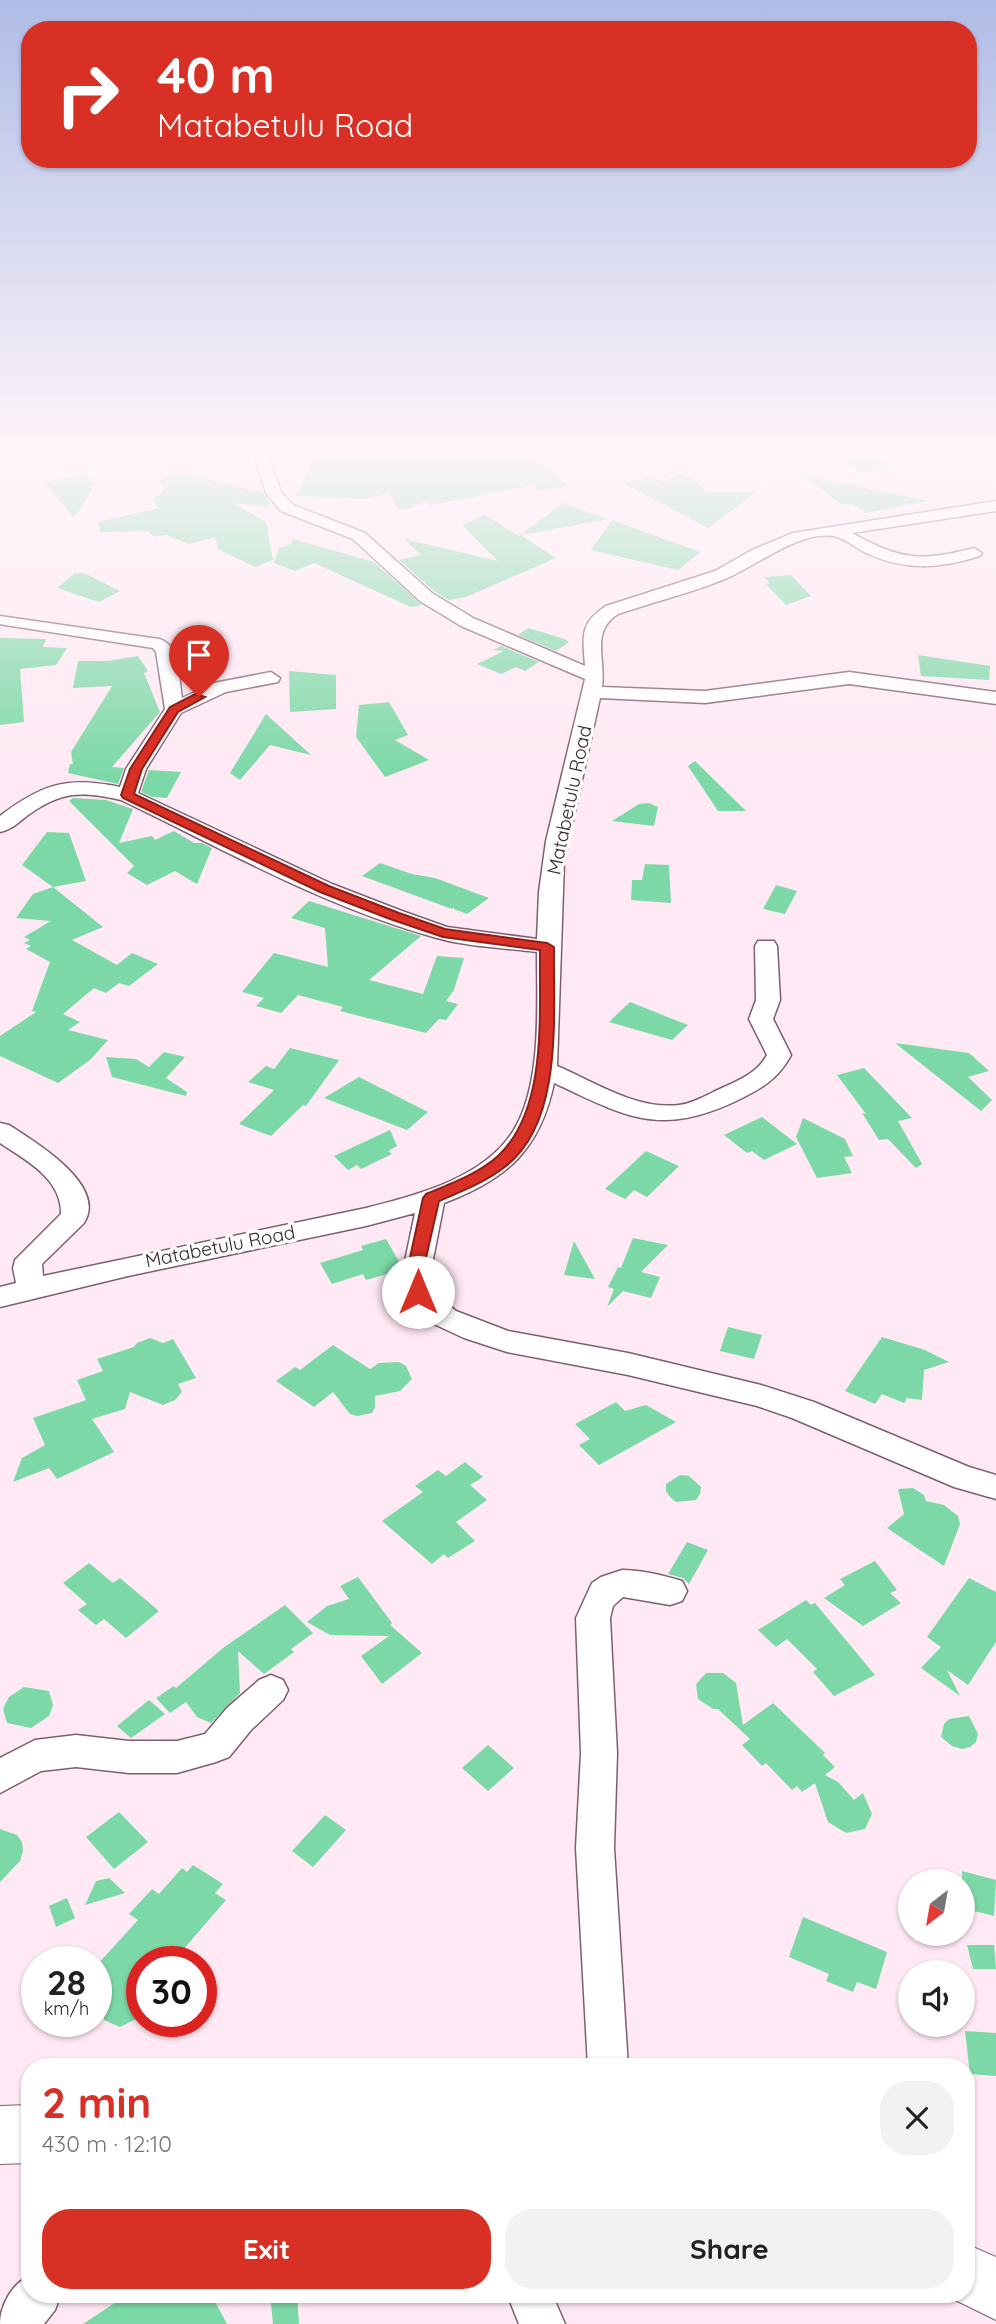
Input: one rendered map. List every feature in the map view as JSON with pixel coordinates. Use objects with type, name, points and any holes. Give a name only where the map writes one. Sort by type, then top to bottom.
[{"type":"street","points":[[385,559],[426,597],[467,622],[593,684],[629,696],[705,697],[849,678],[996,698]]},
{"type":"street","name":"Matabetulu Road","points":[[0,1297],[114,1267],[349,1220],[432,1198],[470,1181],[502,1162],[518,1144],[536,1111],[543,1069],[553,861],[593,684],[591,632],[601,617],[612,610],[721,575],[747,559]]},
{"type":"street","points":[[895,559],[937,564],[952,559]]},
{"type":"street","points":[[5,620],[159,644],[165,652],[174,709]]},
{"type":"street","points":[[127,795],[136,769],[174,709],[222,687],[271,678]]},
{"type":"street","points":[[0,826],[35,798],[61,788],[80,785],[127,795],[324,889],[394,916],[443,933],[547,947]]},
{"type":"street","points":[[543,1069],[652,1113],[681,1113],[711,1104],[751,1085],[767,1074],[779,1055],[761,1019],[768,1000],[766,947]]},
{"type":"street","points":[[0,1131],[40,1158],[67,1183],[75,1196],[74,1217],[29,1260],[27,1268],[32,1289]]},
{"type":"street","points":[[432,1198],[415,1280],[418,1292],[428,1304],[450,1320],[474,1332],[522,1345],[625,1363],[802,1410],[957,1475],[996,1487]]},
{"type":"street","points":[[607,2058],[595,1848],[599,1753],[593,1618],[597,1600],[602,1592],[612,1586],[647,1586],[670,1591]]},
{"type":"street","points":[[0,1777],[34,1756],[76,1751],[129,1757],[177,1757],[216,1746],[271,1690]]},
{"type":"street","points":[[0,2135],[21,2134]]},
{"type":"street","points":[[975,2280],[996,2289]]},
{"type":"street","points":[[16,2324],[32,2303]]},
{"type":"street","points":[[533,2303],[542,2324]]},
{"type":"building","points":[[239,559],[273,559],[273,560],[255,567]]},
{"type":"building","points":[[275,559],[365,559],[374,562],[422,605],[411,607],[314,563],[295,571],[274,563]]},
{"type":"building","points":[[491,559],[498,561],[496,559],[553,559],[466,597],[449,600],[434,591],[399,560]]},
{"type":"building","points":[[632,559],[691,559],[678,570]]},
{"type":"building","points":[[75,573],[84,573],[120,591],[99,602],[57,588]]},
{"type":"building","points":[[791,575],[811,596],[786,605],[766,584],[770,583],[764,577]]},
{"type":"building","points":[[528,628],[569,642],[556,651],[518,635]]},
{"type":"building","points":[[0,638],[46,639],[43,647],[67,648],[56,665],[20,669],[24,722],[0,725]]},
{"type":"building","points":[[501,646],[539,662],[525,671],[516,667],[501,674],[477,664],[504,651],[493,650]]},
{"type":"building","points":[[918,655],[990,666],[989,680],[921,676]]},
{"type":"building","points":[[138,656],[148,671],[144,673],[160,712],[112,767],[124,768],[118,784],[68,773],[70,764],[73,764],[71,752],[112,686],[73,688],[78,661],[108,661]]},
{"type":"building","points":[[289,671],[336,675],[336,709],[290,712]]},
{"type":"building","points":[[389,702],[408,735],[395,740],[429,760],[385,777],[356,737],[359,705]]},
{"type":"building","points":[[266,714],[311,755],[270,745],[240,780],[230,773]]},
{"type":"building","points":[[695,761],[746,811],[718,811],[688,766]]},
{"type":"building","points":[[149,770],[181,772],[167,798],[152,797],[141,792]]},
{"type":"building","points":[[73,798],[106,800],[133,809],[119,843],[152,836],[155,840],[174,831],[194,843],[202,843],[212,848],[197,884],[175,871],[147,885],[127,873],[134,866],[69,801]]},
{"type":"building","points":[[649,803],[658,807],[654,826],[612,821],[639,804]]},
{"type":"building","points":[[47,832],[69,833],[86,881],[53,887],[22,865]]},
{"type":"building","points":[[380,863],[412,874],[435,878],[489,898],[467,914],[454,907],[452,909],[362,876]]},
{"type":"building","points":[[645,864],[669,865],[671,903],[631,900],[632,880],[642,880]]},
{"type":"building","points":[[776,885],[797,891],[785,914],[763,909]]},
{"type":"building","points":[[53,887],[103,927],[72,940],[117,965],[132,953],[158,964],[129,986],[119,983],[106,993],[94,988],[63,1014],[80,1022],[68,1030],[108,1040],[90,1060],[58,1083],[0,1056],[0,1036],[36,1012],[32,1011],[50,962],[26,949],[31,946],[24,943],[30,940],[24,937],[51,921],[16,918],[33,894]]},
{"type":"building","points":[[309,901],[421,936],[369,980],[423,994],[437,956],[464,958],[454,990],[446,1001],[458,1004],[446,1020],[439,1019],[426,1033],[340,1011],[343,1007],[298,995],[281,1013],[256,1006],[264,998],[242,992],[274,953],[328,967],[325,928],[291,918]]},
{"type":"building","points":[[630,1002],[688,1025],[672,1040],[609,1022]]},
{"type":"building","points":[[895,1043],[969,1053],[989,1071],[968,1077],[992,1100],[981,1111]]},
{"type":"building","points":[[290,1048],[339,1060],[306,1106],[303,1105],[271,1136],[239,1124],[274,1090],[248,1082],[266,1066],[274,1069]]},
{"type":"building","points":[[164,1052],[185,1057],[166,1078],[187,1092],[186,1096],[112,1077],[106,1057],[136,1059],[149,1067]]},
{"type":"building","points":[[864,1068],[912,1118],[898,1121],[922,1164],[916,1168],[888,1139],[879,1140],[862,1113],[866,1114],[837,1075]]},
{"type":"building","points":[[359,1077],[428,1112],[407,1130],[324,1098]]},
{"type":"building","points":[[762,1117],[797,1144],[764,1160],[752,1151],[747,1153],[724,1135]]},
{"type":"building","points":[[803,1118],[845,1139],[853,1156],[844,1157],[852,1173],[817,1178],[796,1137]]},
{"type":"building","points":[[390,1130],[397,1146],[388,1151],[392,1154],[361,1169],[357,1165],[348,1170],[334,1156]]},
{"type":"building","points":[[646,1151],[679,1166],[647,1197],[634,1190],[625,1199],[605,1189]]},
{"type":"building","points":[[633,1238],[668,1245],[641,1272],[660,1277],[651,1298],[623,1291],[607,1307],[614,1289],[608,1287],[618,1267],[621,1268]]},
{"type":"building","points":[[386,1239],[401,1265],[400,1270],[366,1280],[363,1274],[332,1284],[320,1263],[363,1250],[361,1246]]},
{"type":"building","points":[[574,1241],[595,1279],[564,1275]]},
{"type":"building","points":[[728,1327],[762,1335],[754,1359],[720,1351]]},
{"type":"building","points":[[882,1337],[925,1350],[949,1362],[924,1370],[922,1400],[907,1398],[904,1403],[882,1394],[875,1404],[845,1391]]},
{"type":"building","points":[[150,1338],[163,1343],[173,1339],[196,1378],[178,1384],[182,1392],[175,1400],[163,1405],[130,1392],[125,1409],[92,1419],[114,1452],[57,1479],[49,1468],[13,1482],[22,1458],[45,1445],[33,1418],[86,1400],[77,1380],[103,1371],[97,1359],[134,1347]]},
{"type":"building","points":[[333,1345],[370,1369],[379,1363],[399,1362],[406,1366],[412,1379],[400,1391],[375,1396],[372,1413],[357,1416],[350,1414],[333,1392],[314,1407],[276,1381],[295,1367],[300,1370]]},
{"type":"building","points":[[616,1402],[625,1411],[646,1405],[676,1422],[599,1465],[579,1445],[590,1439],[575,1424]]},
{"type":"building","points":[[465,1462],[483,1477],[470,1485],[487,1500],[456,1522],[475,1541],[448,1558],[444,1554],[432,1564],[382,1521],[423,1492],[415,1486],[438,1470],[446,1476]]},
{"type":"building","points":[[680,1475],[689,1476],[701,1487],[696,1500],[676,1502],[666,1491],[666,1484]]},
{"type":"building","points":[[913,1488],[924,1495],[926,1501],[944,1505],[958,1516],[960,1524],[944,1566],[887,1528],[904,1514],[898,1489]]},
{"type":"building","points":[[687,1542],[708,1550],[689,1584],[683,1578],[668,1574]]},
{"type":"building","points":[[875,1561],[897,1590],[890,1593],[901,1603],[863,1626],[824,1598],[845,1585],[840,1579]]},
{"type":"building","points":[[89,1563],[113,1583],[120,1578],[159,1611],[126,1638],[104,1619],[96,1625],[78,1610],[87,1604],[63,1583]]},
{"type":"building","points":[[358,1577],[392,1623],[390,1625],[422,1653],[382,1684],[361,1656],[389,1636],[330,1635],[307,1622],[327,1606],[349,1599],[340,1586]]},
{"type":"building","points":[[969,1578],[996,1592],[996,1642],[968,1685],[947,1670],[960,1696],[921,1668],[941,1647],[927,1637]]},
{"type":"building","points":[[806,1600],[811,1605],[815,1603],[875,1675],[834,1696],[813,1672],[817,1669],[787,1639],[776,1647],[758,1630]]},
{"type":"building","points":[[285,1605],[313,1633],[291,1649],[294,1652],[264,1674],[238,1651],[240,1693],[211,1723],[197,1717],[186,1702],[170,1713],[156,1698],[174,1686],[176,1688],[223,1648]]},
{"type":"building","points":[[706,1673],[723,1673],[736,1683],[743,1725],[773,1703],[825,1753],[823,1755],[835,1767],[825,1775],[838,1782],[854,1800],[863,1793],[872,1814],[865,1829],[846,1833],[828,1822],[815,1783],[802,1792],[797,1786],[792,1790],[766,1763],[762,1766],[742,1745],[750,1739],[718,1709],[713,1709],[698,1699],[696,1684]]},
{"type":"building","points":[[24,1687],[49,1691],[53,1705],[49,1716],[31,1728],[7,1723],[3,1709],[9,1697]]},
{"type":"building","points":[[149,1700],[165,1714],[131,1738],[117,1726]]},
{"type":"building","points":[[969,1716],[978,1734],[976,1742],[970,1747],[962,1749],[952,1746],[941,1737],[944,1724],[949,1719]]},
{"type":"building","points":[[488,1745],[514,1768],[488,1791],[462,1768]]},
{"type":"building","points":[[119,1812],[148,1842],[114,1869],[86,1837]]},
{"type":"building","points":[[325,1815],[346,1830],[313,1867],[292,1851]]},
{"type":"building","points":[[0,1829],[17,1835],[22,1842],[23,1851],[20,1861],[0,1882]]},
{"type":"building","points":[[193,1865],[223,1884],[215,1893],[226,1900],[186,1946],[126,1946],[126,2024],[120,2027],[112,2024],[112,1948],[138,1920],[129,1914],[152,1889],[159,1894],[182,1868],[187,1872]]},
{"type":"building","points":[[975,1874],[996,1880],[994,1916],[975,1911]]},
{"type":"building","points":[[109,1878],[125,1893],[85,1905],[96,1881]]},
{"type":"building","points":[[67,1898],[75,1918],[56,1927],[49,1906]]},
{"type":"building","points":[[803,1917],[887,1952],[876,1989],[857,1982],[853,1992],[826,1981],[829,1974],[789,1957]]},
{"type":"building","points":[[994,1945],[996,1969],[975,1969],[975,1960],[971,1960],[967,1946]]},
{"type":"building","points":[[975,2032],[996,2033],[996,2076],[975,2074],[975,2058],[968,2058],[966,2037],[975,2037]]},
{"type":"building","points":[[114,2303],[216,2303],[227,2324],[83,2324]]},
{"type":"building","points":[[271,2303],[298,2303],[299,2324],[273,2324]]},
{"type":"route","points":[[199,697],[174,709],[136,769],[127,795],[324,889],[394,916],[443,933],[547,947],[546,1045],[536,1111],[518,1144],[502,1162],[470,1181],[432,1198],[417,1262],[415,1280],[418,1292]]}]
